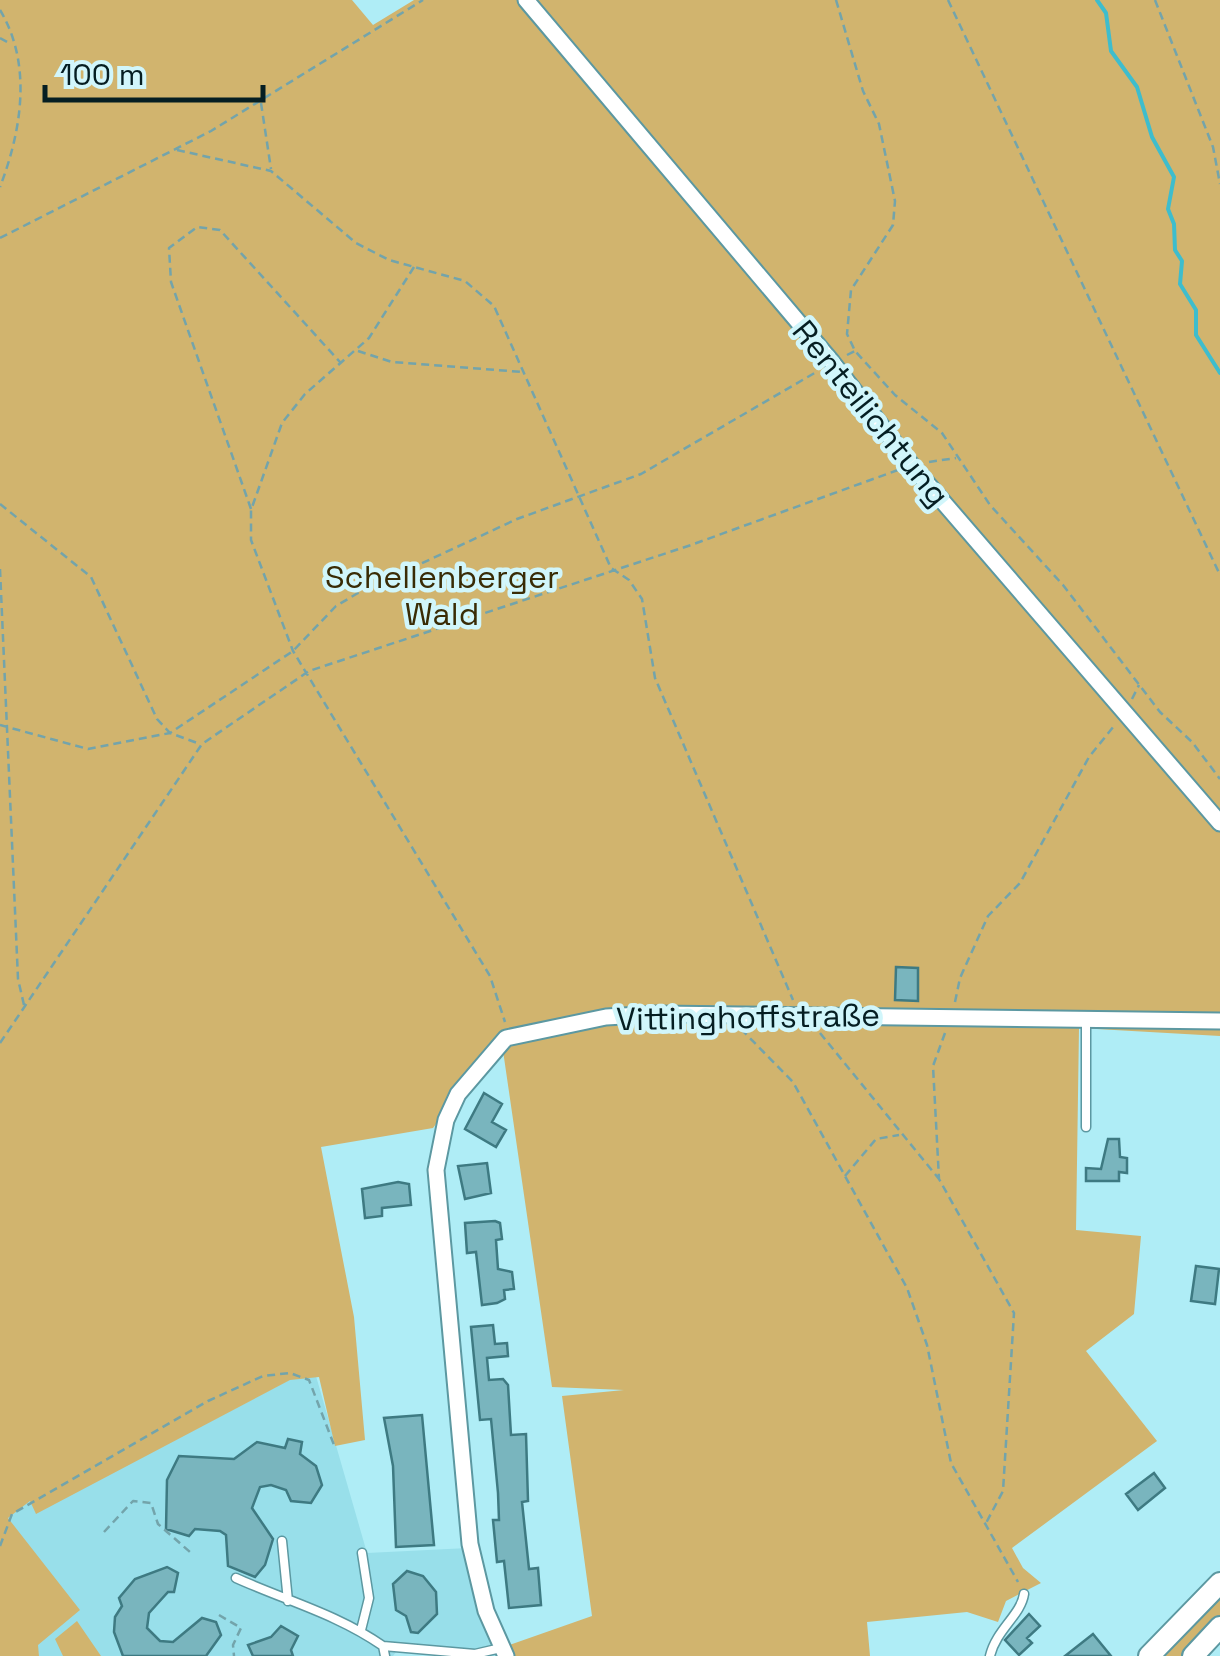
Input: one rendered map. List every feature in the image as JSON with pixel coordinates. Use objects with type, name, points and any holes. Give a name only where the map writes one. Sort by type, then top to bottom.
[{"type":"main road","points":[[1149,1656],[1220,1583]]},
{"type":"main road","points":[[1193,1656],[1220,1627]]},
{"type":"street","name":"Renteilichtung","points":[[526,0],[832,362],[913,467],[1220,823]]},
{"type":"street","name":"Vittinghoffstraße","points":[[506,1038],[606,1017],[726,1014],[1220,1021]]},
{"type":"street","points":[[504,1652],[486,1611],[470,1544],[436,1170],[446,1120],[458,1094],[506,1038]]},
{"type":"lane","points":[[1086,1019],[1086,1127]]},
{"type":"lane","points":[[282,1541],[288,1602]]},
{"type":"lane","points":[[361,1630],[368,1598],[362,1553]]},
{"type":"lane","points":[[236,1578],[288,1602],[326,1611],[361,1630],[384,1651],[504,1652]]},
{"type":"lane","points":[[990,1656],[1002,1626],[1023,1604],[1024,1594]]},
{"type":"path","points":[[0,238],[177,150],[423,0]]},
{"type":"path","points":[[836,0],[863,91],[879,124],[895,201],[893,225],[851,290],[847,334],[855,351],[894,396],[942,433],[1004,522],[1115,648],[1139,685],[1220,779]]},
{"type":"path","points":[[948,0],[1220,575]]},
{"type":"path","points":[[1155,0],[1213,147],[1220,184]]},
{"type":"path","points":[[0,10],[12,45],[22,115],[0,187]]},
{"type":"path","points":[[0,38],[12,45]]},
{"type":"path","points":[[261,101],[271,171]]},
{"type":"path","points":[[177,150],[271,171],[356,244],[414,267],[465,281],[494,306],[612,568],[629,580],[642,599],[655,678],[802,1014],[939,1179],[1014,1314],[1003,1491],[986,1526]]},
{"type":"path","points":[[252,510],[171,282],[169,248],[197,227],[220,230],[341,362]]},
{"type":"path","points":[[414,267],[383,319],[357,350],[291,408],[282,423],[252,510],[252,540],[292,650],[309,671],[495,986],[504,1007],[506,1038]]},
{"type":"path","points":[[357,350],[392,362],[524,372]]},
{"type":"path","points":[[0,725],[88,749],[170,734],[292,650],[336,606],[358,593],[430,556],[641,474],[855,351]]},
{"type":"path","points":[[0,1043],[202,744],[309,671],[691,545],[862,479],[956,458]]},
{"type":"path","points":[[0,504],[91,577],[157,719],[170,734],[202,744]]},
{"type":"path","points":[[0,569],[18,979],[25,1007]]},
{"type":"path","points":[[939,1179],[932,1066],[952,1016],[960,978],[988,916],[1020,883],[1082,770],[1125,712],[1139,685]]},
{"type":"path","points":[[726,1014],[792,1082],[907,1288],[927,1344],[952,1463],[1024,1594]]},
{"type":"path","points":[[844,1177],[876,1139],[901,1134]]},
{"type":"path","points":[[0,1546],[12,1514],[208,1401],[263,1376],[290,1372],[309,1380],[334,1445]]},
{"type":"path","points":[[104,1532],[133,1501],[150,1502],[158,1524],[190,1552]]},
{"type":"path","points":[[219,1616],[242,1628],[233,1645],[234,1656]]},
{"type":"shaded area","points":[[316,1376],[367,1553],[468,1548],[505,1656],[451,1656],[399,1648],[393,1656],[39,1656],[8,1517],[31,1500],[36,1513],[291,1379]]},
{"type":"green space","name":"Schellenberger Wald","points":[[0,0],[352,0],[373,25],[414,0],[1220,0],[1220,1036],[1079,1028],[1076,1230],[1141,1236],[1134,1314],[1086,1351],[1157,1441],[1012,1548],[1023,1568],[1041,1583],[1006,1601],[998,1622],[967,1612],[867,1622],[870,1656],[508,1656],[504,1647],[592,1616],[562,1396],[624,1390],[552,1387],[501,1037],[433,1128],[321,1147],[354,1317],[365,1440],[335,1446],[319,1377],[290,1380],[36,1514],[30,1501],[8,1518],[80,1610],[38,1645],[39,1656],[0,1656]]},
{"type":"green space","points":[[1220,1593],[1220,1620],[1184,1656],[1159,1656]]},
{"type":"green space","points":[[77,1621],[101,1656],[63,1656],[55,1639]]},
{"type":"building","points":[[896,967],[918,968],[918,1001],[895,1000]]},
{"type":"building","points":[[484,1093],[502,1104],[492,1122],[506,1130],[496,1147],[465,1129]]},
{"type":"building","points":[[1108,1139],[1119,1139],[1120,1157],[1127,1158],[1127,1173],[1119,1172],[1119,1181],[1086,1181],[1086,1168],[1101,1169]]},
{"type":"building","points":[[487,1163],[491,1193],[465,1199],[458,1166]]},
{"type":"building","points":[[398,1182],[409,1184],[411,1205],[382,1208],[382,1216],[365,1218],[362,1189]]},
{"type":"building","points":[[465,1223],[500,1223],[502,1239],[496,1240],[498,1269],[512,1272],[514,1289],[504,1290],[505,1299],[497,1303],[482,1305],[476,1252],[467,1253]]},
{"type":"building","points":[[1196,1266],[1219,1269],[1215,1304],[1191,1301]]},
{"type":"building","points":[[493,1325],[495,1344],[507,1343],[508,1356],[487,1358],[489,1380],[503,1379],[508,1385],[511,1435],[526,1434],[528,1501],[522,1502],[529,1569],[538,1568],[541,1605],[509,1608],[504,1561],[497,1562],[493,1520],[499,1520],[498,1493],[491,1419],[480,1420],[471,1327]]},
{"type":"building","points":[[422,1415],[434,1545],[396,1547],[393,1466],[384,1418]]},
{"type":"building","points":[[288,1439],[302,1442],[300,1454],[316,1466],[322,1485],[311,1503],[291,1501],[286,1490],[271,1485],[260,1487],[252,1508],[273,1539],[265,1565],[255,1577],[228,1566],[226,1535],[220,1531],[195,1529],[189,1536],[166,1529],[167,1480],[179,1456],[234,1459],[257,1442],[285,1448]]},
{"type":"building","points":[[1154,1473],[1165,1488],[1138,1510],[1126,1494]]},
{"type":"building","points":[[167,1567],[178,1573],[174,1592],[168,1592],[149,1613],[147,1628],[160,1641],[173,1642],[202,1618],[216,1622],[221,1635],[206,1656],[123,1656],[114,1632],[115,1617],[122,1606],[119,1598],[135,1579]]},
{"type":"building","points":[[407,1571],[423,1576],[436,1592],[437,1614],[418,1633],[411,1632],[406,1616],[396,1610],[393,1584]]},
{"type":"building","points":[[1029,1614],[1040,1626],[1027,1638],[1032,1643],[1019,1655],[1005,1640]]},
{"type":"building","points":[[281,1626],[298,1636],[291,1650],[293,1656],[253,1656],[248,1645],[271,1637]]},
{"type":"building","points":[[1093,1634],[1111,1656],[1065,1656]]},
{"type":"waterway","points":[[1097,0],[1106,13],[1111,51],[1137,87],[1152,137],[1174,177],[1168,209],[1174,224],[1175,250],[1182,261],[1180,284],[1196,310],[1196,335],[1220,373]]}]
